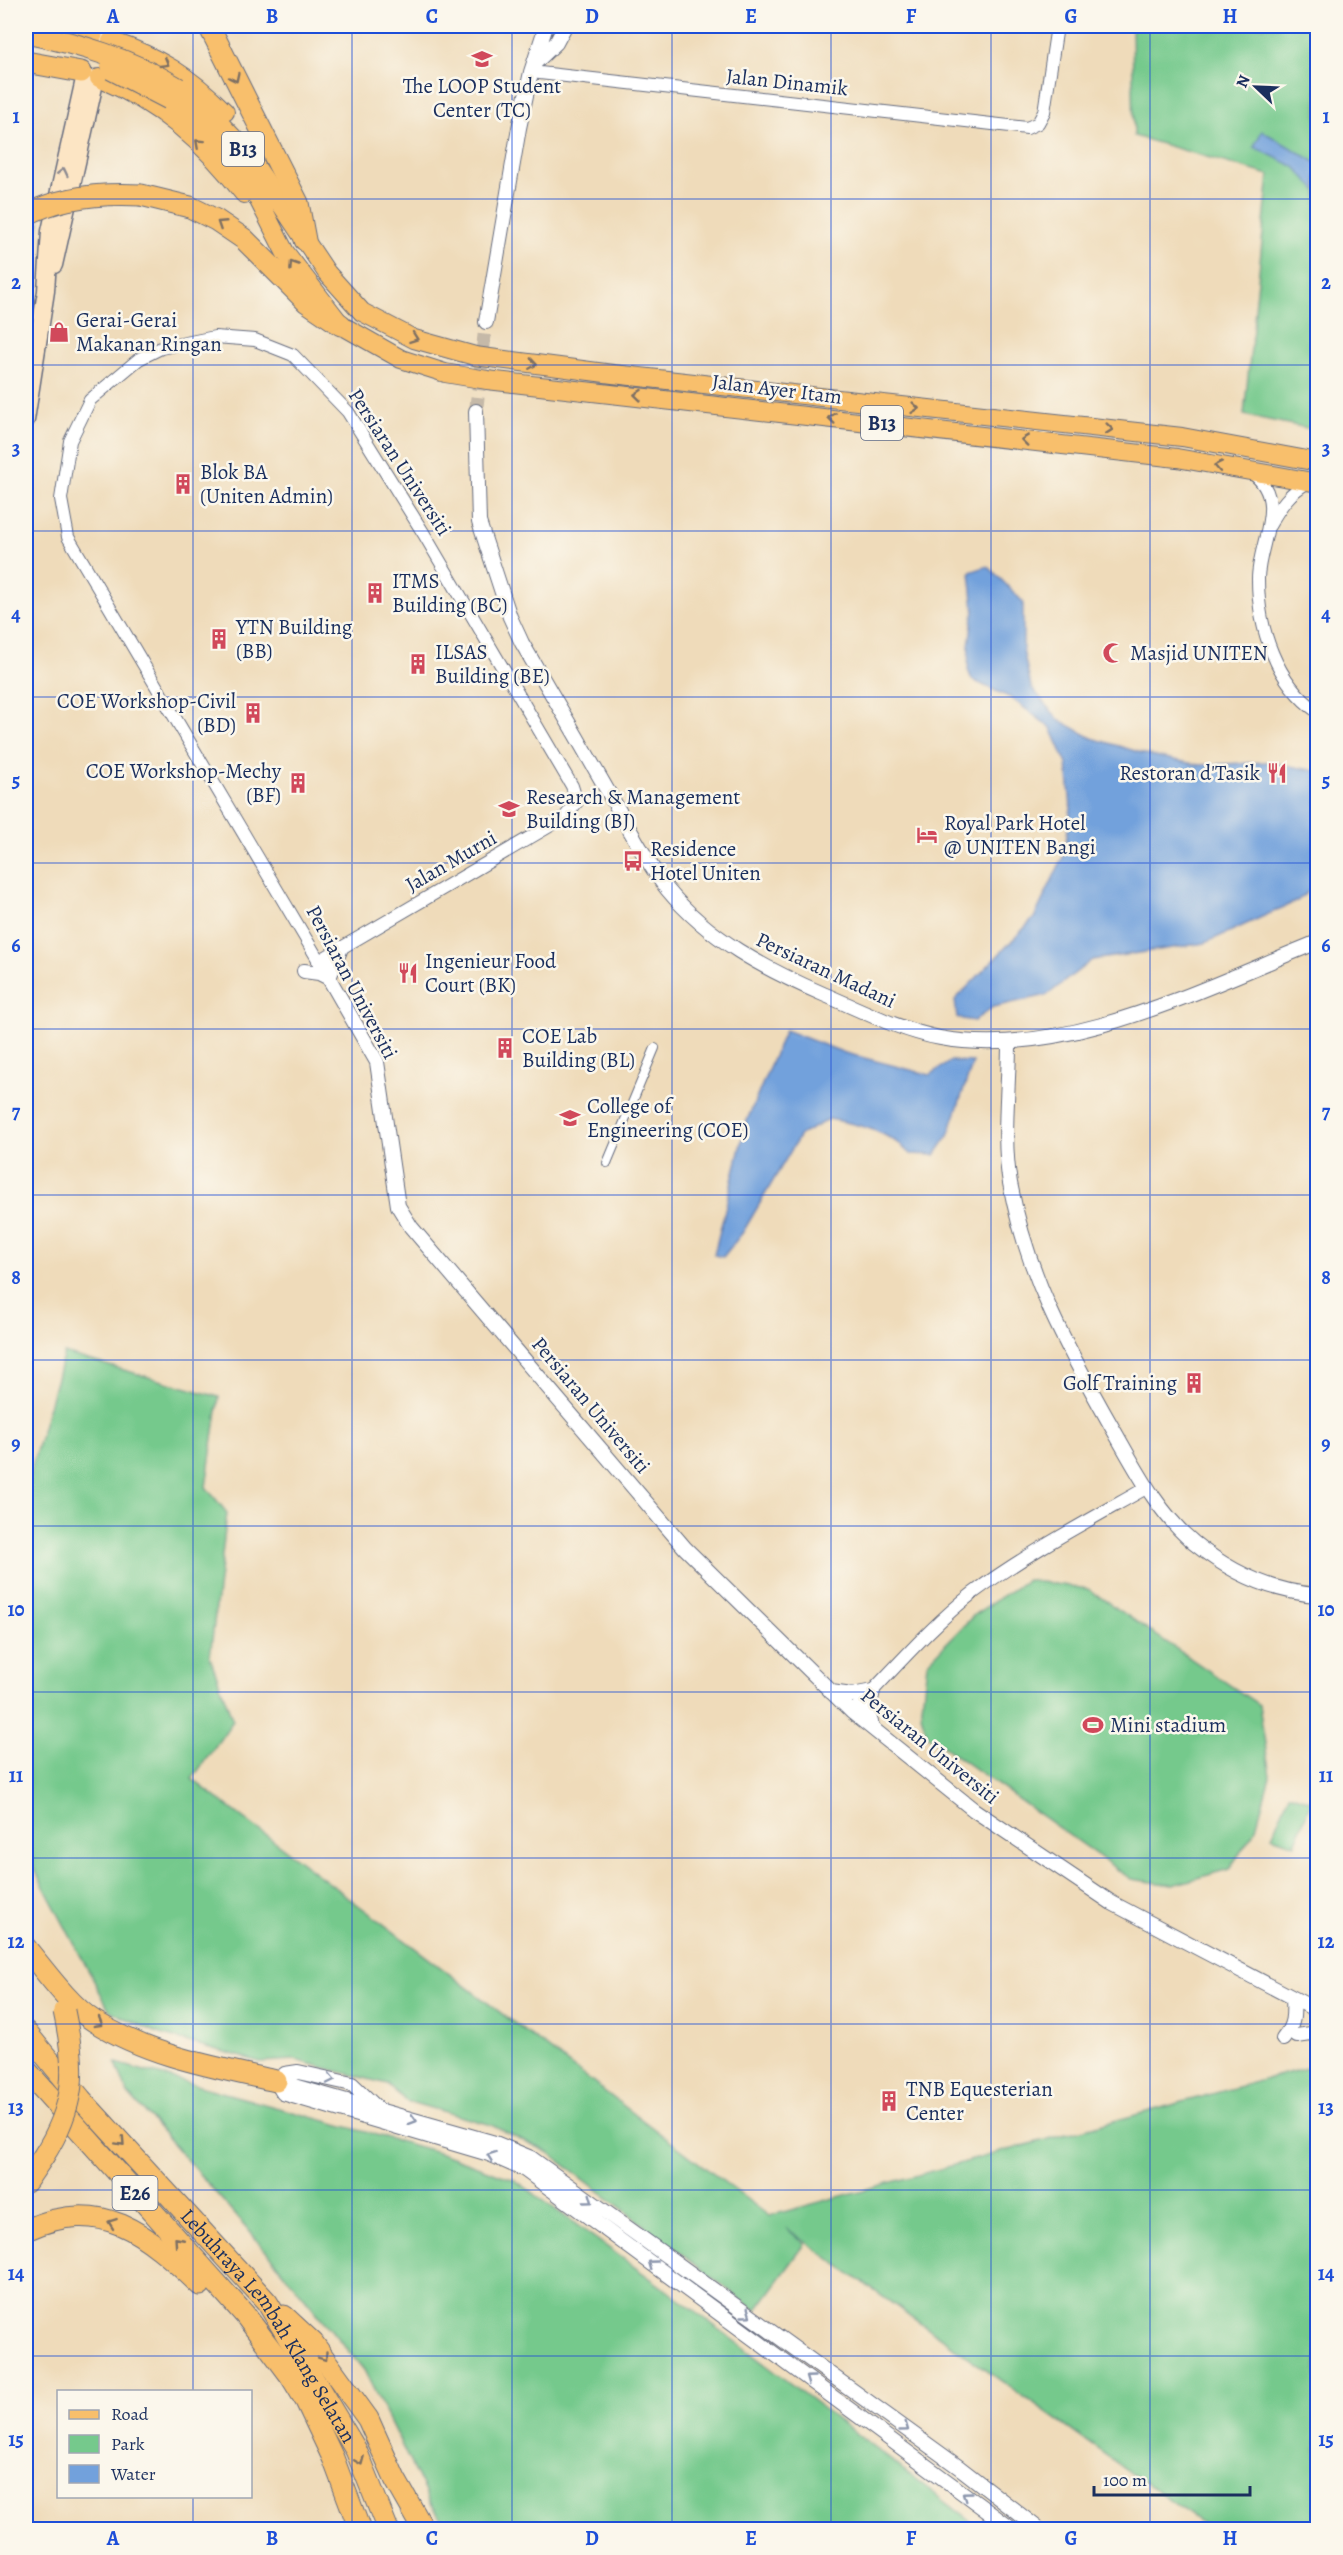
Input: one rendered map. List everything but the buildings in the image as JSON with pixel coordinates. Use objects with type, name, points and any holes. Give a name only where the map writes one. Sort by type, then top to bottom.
[{"type":"highway","points":[[60,26],[103,33]]},
{"type":"highway","points":[[209,26],[298,203],[299,231]]},
{"type":"highway","name":"B13","points":[[26,33],[102,51],[150,71],[175,94]]},
{"type":"highway","name":"B13","points":[[26,47],[107,67],[175,94]]},
{"type":"highway","points":[[26,62],[91,76]]},
{"type":"highway","points":[[26,214],[59,202],[112,194],[141,195],[182,204],[216,220],[244,239],[307,302],[341,325]]},
{"type":"highway","points":[[26,1948],[56,1984],[92,2020],[131,2041],[188,2061],[276,2081]]},
{"type":"highway","points":[[26,2182],[59,2132],[71,2094],[74,2074],[64,2011],[56,1984]]},
{"type":"highway","name":"Lebuhraya Lembah Klang Selatan","points":[[26,2032],[81,2099],[267,2302],[356,2450],[388,2529]]},
{"type":"highway","name":"Lebuhraya Lembah Klang Selatan","points":[[26,2070],[245,2315],[306,2401],[333,2458],[360,2529]]},
{"type":"highway","points":[[26,2230],[68,2216],[102,2219],[130,2229],[158,2245],[206,2290],[245,2315]]},
{"type":"highway","points":[[267,2302],[314,2343],[368,2419],[395,2479],[424,2529]]},
{"type":"main road","points":[[91,76],[111,72],[118,60],[118,53],[103,33]]},
{"type":"main road","points":[[276,236],[264,227],[247,197],[204,147],[158,108],[91,76],[75,61],[76,48],[80,42],[103,33],[178,70],[224,110],[264,160],[290,206],[299,231]]},
{"type":"main road","points":[[26,420],[46,291],[50,231],[91,76]]},
{"type":"main road","name":"B13","points":[[175,94],[206,110],[244,149],[299,231]]},
{"type":"main road","name":"B13","points":[[175,94],[237,163],[298,272],[341,325]]},
{"type":"main road","name":"Jalan Ayer Itam","points":[[299,231],[327,273],[362,312],[414,339],[475,356],[613,374],[1182,437],[1317,462]]},
{"type":"main road","name":"Jalan Ayer Itam","points":[[341,325],[401,359],[445,373],[487,380],[1177,458],[1314,482]]},
{"type":"street","points":[[486,322],[532,68],[546,26]]},
{"type":"street","points":[[532,68],[556,43],[565,26]]},
{"type":"street","name":"Jalan Dinamik","points":[[532,68],[1028,128],[1038,123],[1044,112],[1057,26]]},
{"type":"street","name":"Persiaran Universiti","points":[[577,802],[572,786],[348,412],[321,381],[293,355],[255,340],[215,338],[161,348],[139,359],[90,400],[70,441],[61,499],[68,537],[319,961],[376,1062],[398,1206],[411,1227],[685,1548],[852,1712],[974,1810],[1112,1902],[1317,2011]]},
{"type":"street","name":"Persiaran Madani","points":[[476,411],[479,522],[510,617],[522,643],[638,844],[668,889],[737,952],[794,982],[902,1028],[941,1038],[1009,1043],[1069,1033],[1122,1020],[1317,942]]},
{"type":"street","points":[[1251,472],[1265,483],[1270,495],[1268,527],[1258,579],[1263,631],[1282,674],[1301,699],[1317,712]]},
{"type":"street","points":[[1268,527],[1283,501],[1296,489],[1314,482]]},
{"type":"street","name":"Jalan Murni","points":[[319,961],[566,817],[577,802]]},
{"type":"street","points":[[304,971],[319,973],[328,978],[341,948]]},
{"type":"street","points":[[1009,1043],[1009,1180],[1042,1297],[1061,1337],[1146,1488],[1194,1542],[1231,1568],[1282,1589],[1317,1595]]},
{"type":"street","points":[[607,1163],[655,1048]]},
{"type":"street","points":[[852,1712],[943,1619],[973,1593],[1053,1541],[1146,1488]]},
{"type":"street","points":[[831,1692],[852,1695],[873,1691]]},
{"type":"street","points":[[873,1691],[868,1712],[873,1729]]},
{"type":"street","points":[[1293,1998],[1295,2018],[1290,2037],[1317,2033]]},
{"type":"street","points":[[1013,2529],[525,2170],[489,2154],[283,2093],[276,2081],[285,2074],[298,2072],[352,2084],[379,2110],[495,2143],[531,2158],[960,2468],[1040,2529]]},
{"type":"green space","points":[[1129,26],[1317,26],[1317,430],[1244,415],[1269,175],[1134,136],[1132,27]]},
{"type":"green space","points":[[40,222],[26,288],[26,229]]},
{"type":"green space","points":[[64,1353],[219,1397],[206,1487],[227,1513],[210,1657],[233,1721],[192,1779],[769,2216],[1317,2065],[1317,2529],[1210,2529],[786,2228],[805,2244],[756,2311],[548,2152],[491,2125],[406,2101],[387,2084],[295,2060],[260,2062],[160,2034],[110,2011],[26,1853],[26,1487]]},
{"type":"green space","name":"Mini stadium","points":[[1027,1580],[1088,1589],[1259,1705],[1270,1776],[1255,1831],[1229,1869],[1173,1885],[1131,1879],[927,1735],[921,1715],[927,1663],[975,1614]]},
{"type":"green space","points":[[1289,1794],[1311,1801],[1295,1844],[1272,1836]]},
{"type":"green space","points":[[116,2063],[438,2152],[515,2180],[695,2311],[981,2529],[449,2529],[430,2502],[364,2370],[246,2227],[127,2092]]},
{"type":"water","points":[[1262,131],[1317,163],[1317,191],[1295,167],[1254,147]]},
{"type":"water","points":[[988,566],[1023,602],[1023,650],[1031,687],[1059,720],[1092,738],[1145,754],[1199,765],[1269,762],[1317,771],[1317,884],[1297,901],[1205,943],[1092,960],[1047,995],[993,1007],[974,1021],[957,1018],[955,1000],[1034,918],[1064,855],[1071,808],[1067,764],[1051,728],[1011,698],[972,680],[968,670],[974,610],[970,572]]},
{"type":"water","points":[[785,1030],[845,1053],[930,1075],[951,1061],[973,1062],[948,1136],[935,1155],[910,1154],[883,1134],[862,1126],[829,1119],[800,1135],[743,1232],[723,1257],[714,1255],[746,1123]]},
{"type":"tunnel","points":[[476,411],[486,322]]},
{"type":"place","name":"The LOOP Student Center (TC)","points":[[482,59]]},
{"type":"place","name":"Gerai-Gerai Makanan Ringan","points":[[59,332]]},
{"type":"place","name":"Blok BA (Uniten Admin)","points":[[183,484]]},
{"type":"place","name":"ITMS Building (BC)","points":[[375,593]]},
{"type":"place","name":"YTN Building (BB)","points":[[219,639]]},
{"type":"place","name":"Masjid UNITEN","points":[[1113,653]]},
{"type":"place","name":"ILSAS Building (BE)","points":[[418,664]]},
{"type":"place","name":"COE Workshop-Civil (BD)","points":[[253,713]]},
{"type":"place","name":"Restoran d'Tasik","points":[[1277,773]]},
{"type":"place","name":"COE Workshop-Mechy (BF)","points":[[298,783]]},
{"type":"place","name":"Research & Management Building (BJ)","points":[[509,809]]},
{"type":"place","name":"Royal Park Hotel @ UNITEN Bangi","points":[[927,835]]},
{"type":"place","name":"Residence Hotel Uniten","points":[[633,861]]},
{"type":"place","name":"Ingenieur Food Court (BK)","points":[[408,973]]},
{"type":"place","name":"COE Lab Building (BL)","points":[[505,1048]]},
{"type":"place","name":"College of Engineering (COE)","points":[[570,1118]]},
{"type":"place","name":"Golf Training","points":[[1194,1383]]},
{"type":"place","name":"Mini stadium","points":[[1093,1725]]},
{"type":"place","name":"TNB Equesterian Center","points":[[889,2101]]}]
